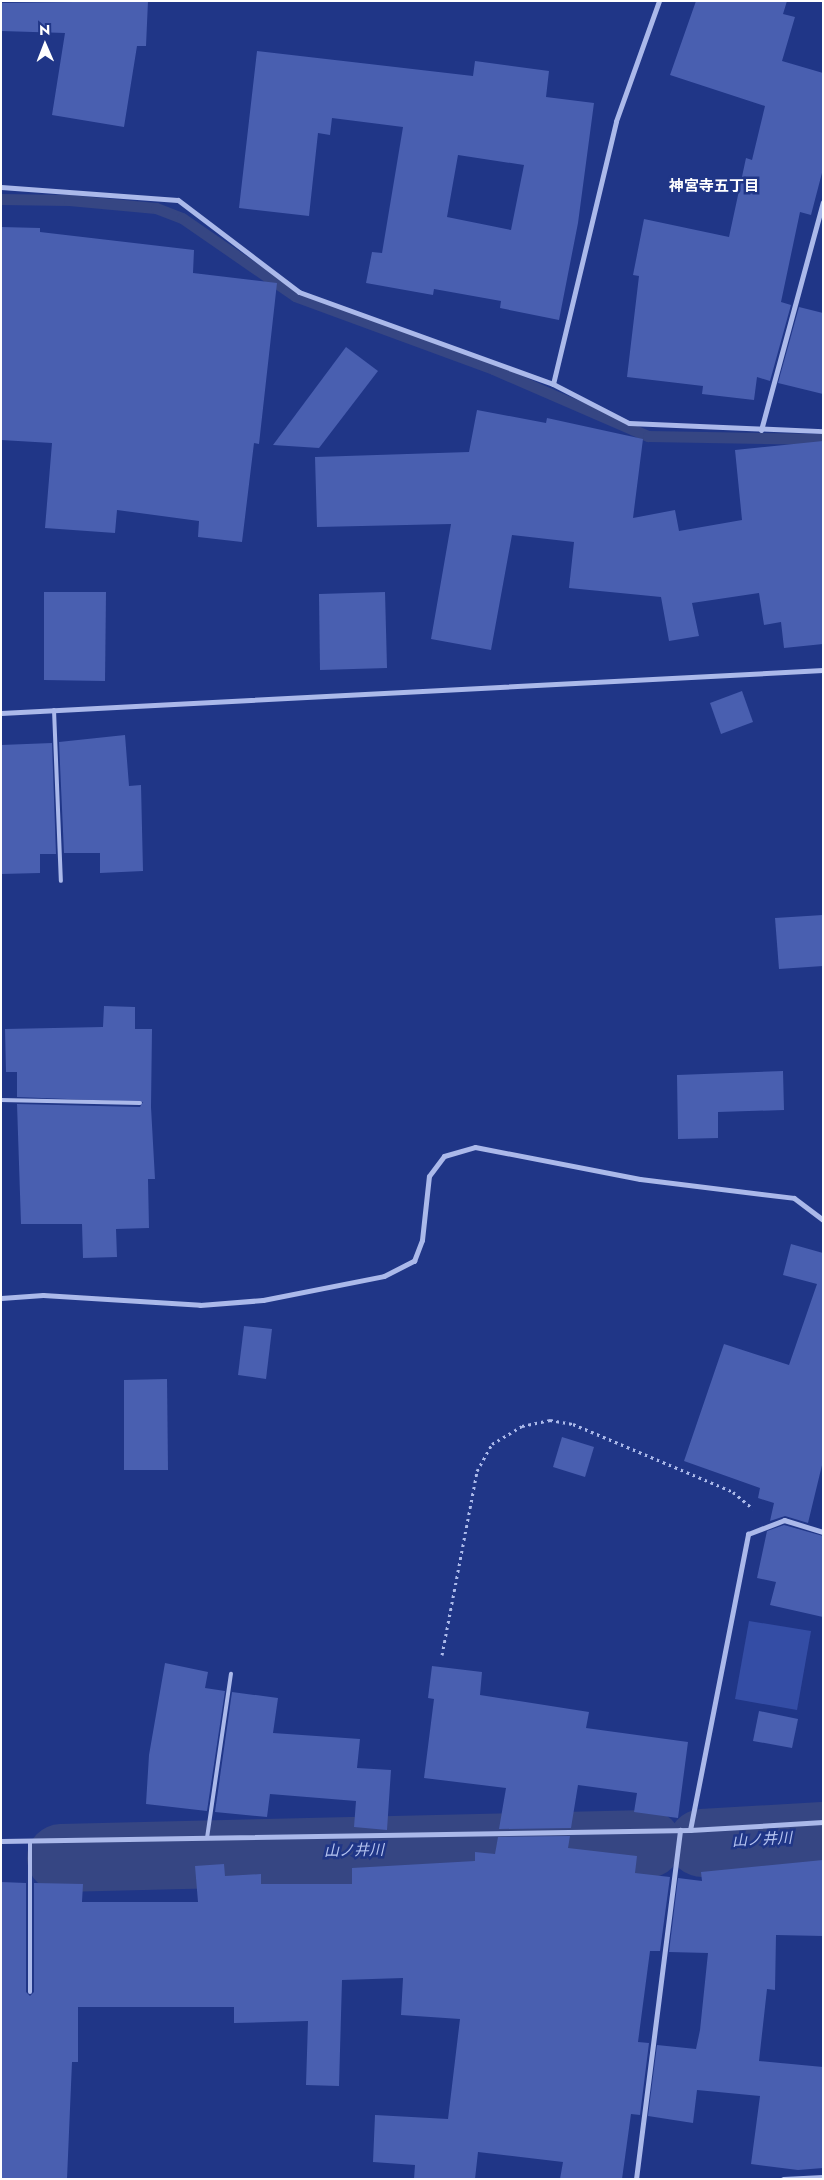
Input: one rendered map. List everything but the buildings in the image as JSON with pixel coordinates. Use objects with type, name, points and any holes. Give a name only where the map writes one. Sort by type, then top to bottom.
[{"type":"street","points":[[553,384],[616,121],[659,1]]},
{"type":"street","points":[[1,187],[178,200],[299,292],[553,384],[629,423],[761,430],[823,431]]},
{"type":"street","points":[[761,430],[823,202]]},
{"type":"street","points":[[1,713],[823,670]]},
{"type":"street","points":[[1,1298],[43,1295],[200,1305],[263,1300],[384,1276],[414,1261],[422,1240],[429,1176],[444,1156],[475,1147],[640,1179],[794,1198],[823,1220]]},
{"type":"street","points":[[690,1830],[748,1534],[784,1520],[823,1532]]},
{"type":"street","points":[[1,1842],[690,1830],[823,1822]]},
{"type":"street","points":[[636,2179],[680,1830]]},
{"type":"street","points":[[783,2179],[823,2177]]},
{"type":"lane","points":[[54,710],[61,881]]},
{"type":"lane","points":[[1,1100],[140,1102]]},
{"type":"lane","points":[[207,1838],[231,1674]]},
{"type":"lane","points":[[30,1841],[30,1992]]},
{"type":"path","points":[[442,1655],[477,1471],[492,1444],[522,1426],[550,1420],[573,1424],[732,1492],[771,1525]]},
{"type":"shaded area","points":[[749,1621],[811,1631],[797,1710],[735,1699]]},
{"type":"waterway","points":[[1,199],[69,200],[156,208],[182,218],[295,296],[493,369],[648,436],[823,439]]},
{"type":"waterway","name":"山ノ井川","points":[[702,1843],[823,1836]]},
{"type":"waterway","name":"山ノ井川","points":[[61,1858],[648,1844]]},
{"type":"district","name":"神宮寺五丁目","points":[[714,187]]}]
